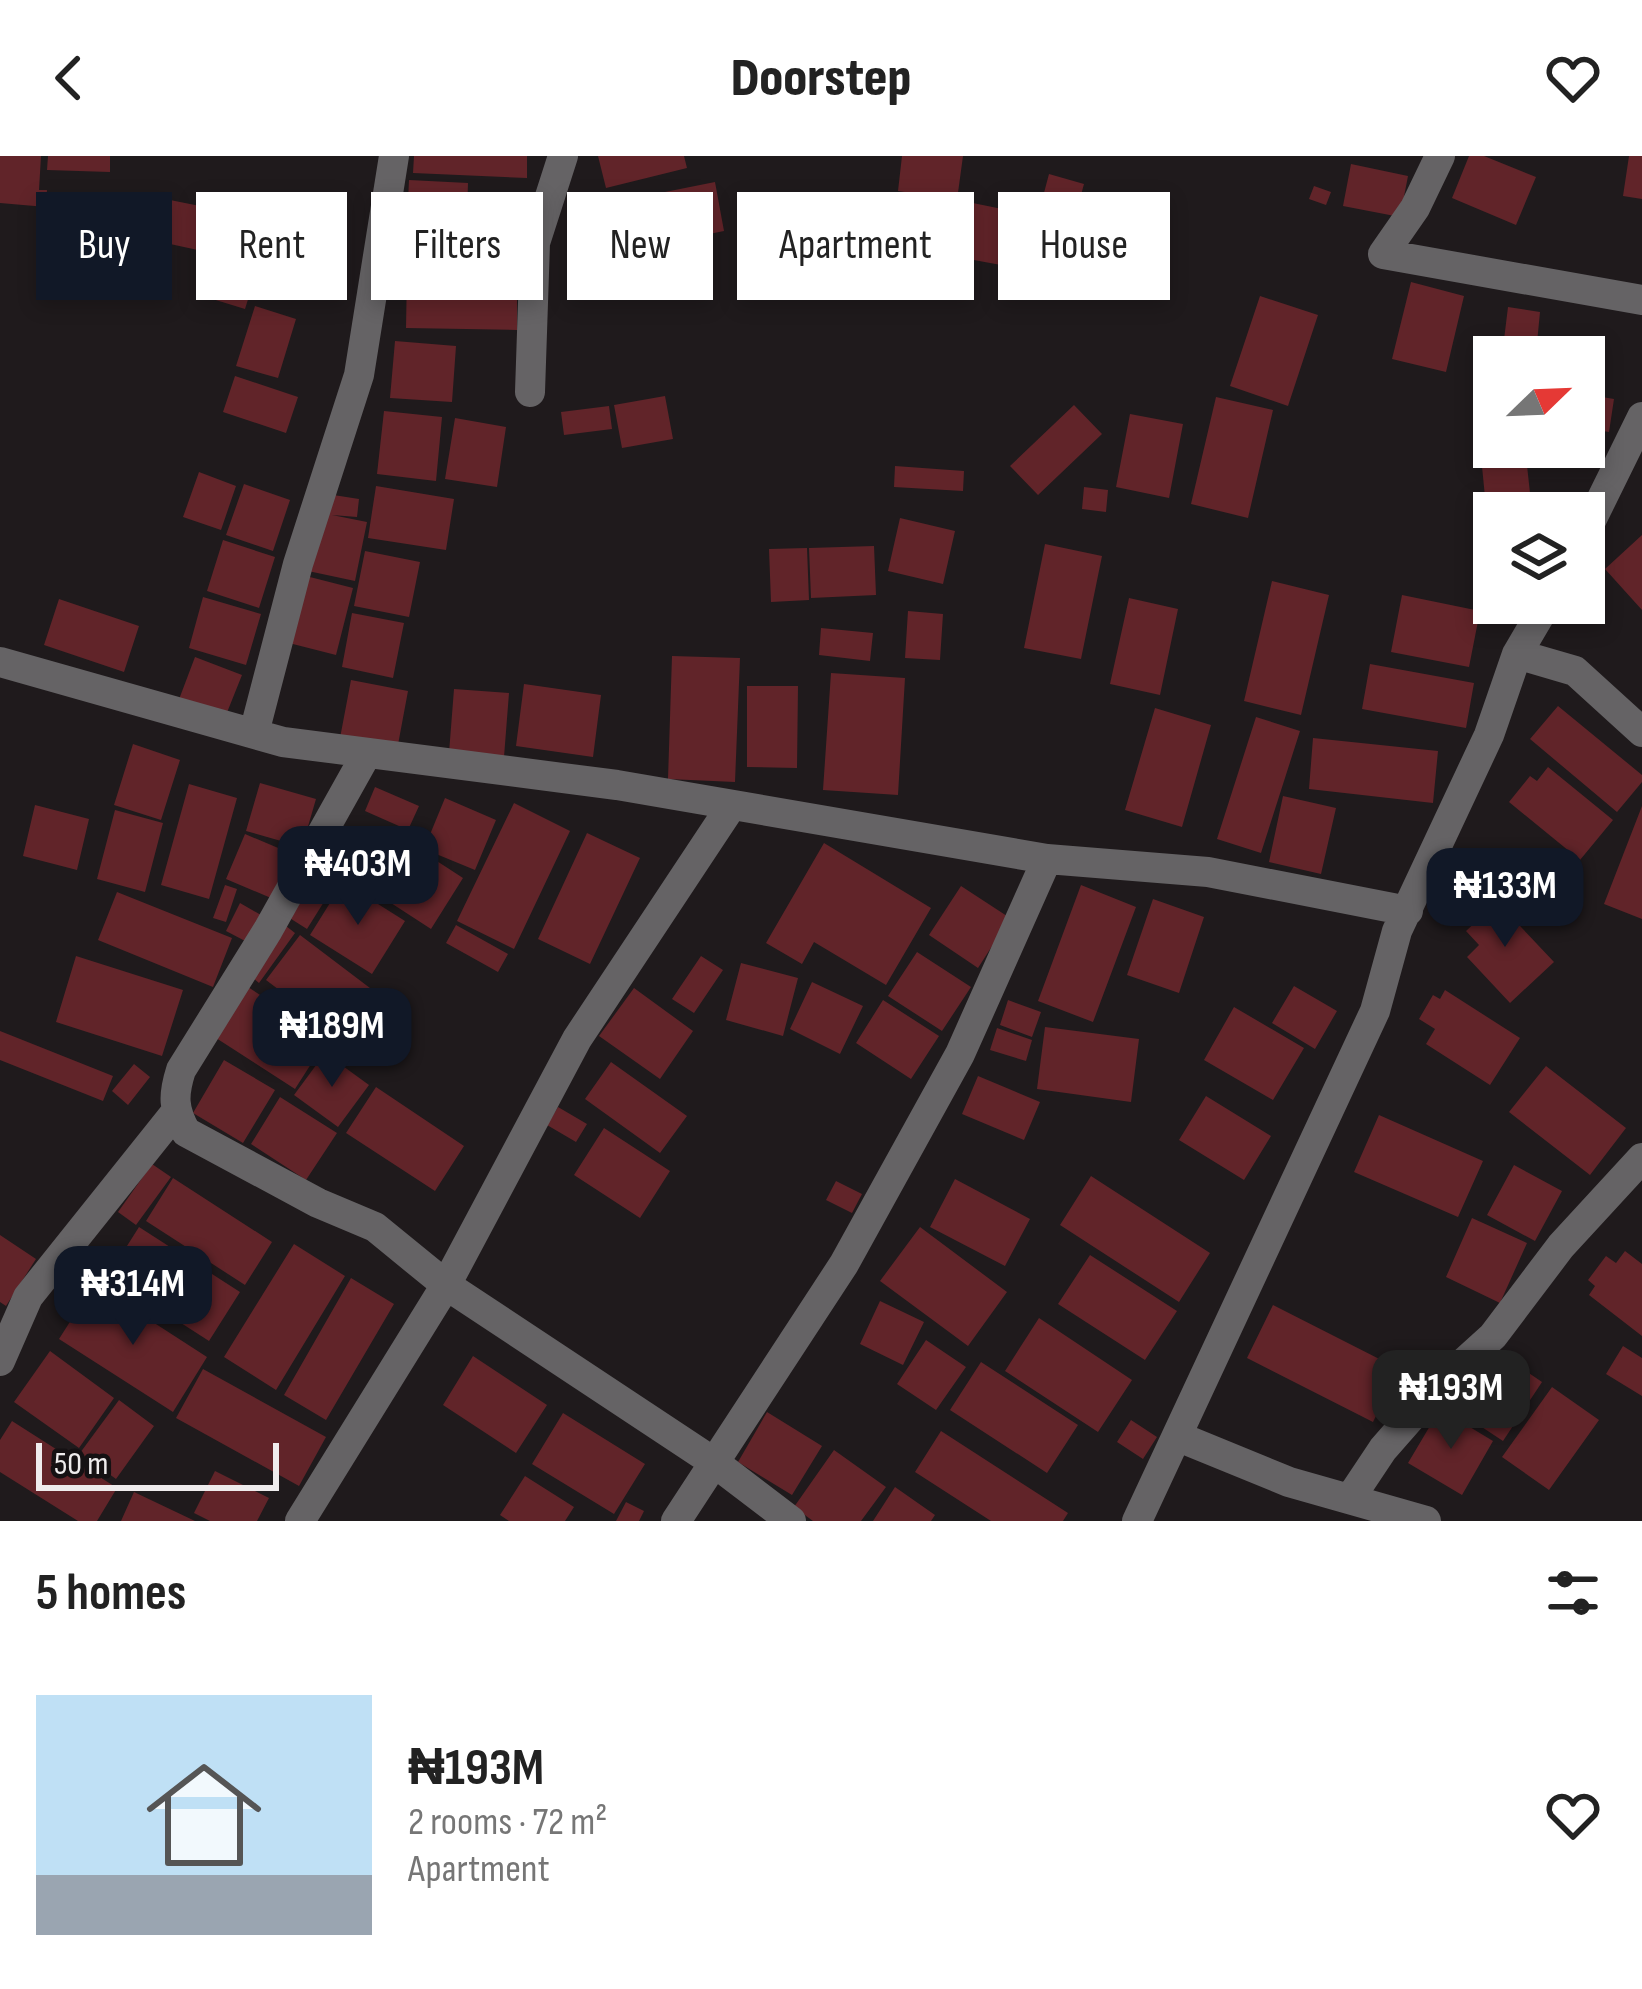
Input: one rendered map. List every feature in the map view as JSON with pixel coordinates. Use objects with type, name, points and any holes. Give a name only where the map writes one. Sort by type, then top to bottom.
[{"type":"street","points":[[254,733],[298,564],[359,375],[394,156]]},
{"type":"street","points":[[530,392],[535,243],[563,156]]},
{"type":"street","points":[[1440,156],[1415,208],[1383,254],[1642,300]]},
{"type":"street","points":[[1605,492],[1642,417]]},
{"type":"street","points":[[1138,1521],[1375,1011],[1397,931],[1489,735],[1516,654],[1534,624]]},
{"type":"street","points":[[1516,654],[1576,671],[1642,732]]},
{"type":"street","points":[[0,662],[283,742],[617,785],[1047,859],[1208,872],[1408,911]]},
{"type":"street","points":[[367,753],[268,930],[182,1070],[174,1093],[175,1113],[186,1132],[318,1203],[376,1227],[446,1285],[715,1463],[791,1521]]},
{"type":"street","points":[[300,1521],[446,1285],[578,1039],[732,805]]},
{"type":"street","points":[[676,1521],[844,1264],[948,1076],[1047,859]]},
{"type":"street","points":[[0,1361],[28,1297],[175,1113]]},
{"type":"street","points":[[1352,1497],[1383,1449],[1440,1384],[1492,1336],[1561,1246],[1642,1158]]},
{"type":"street","points":[[1179,1437],[1288,1482],[1426,1521]]},
{"type":"building","points":[[0,156],[41,156],[39,190],[47,192],[36,192],[36,206],[0,203]]},
{"type":"building","points":[[48,156],[110,156],[110,172],[47,170]]},
{"type":"building","points":[[414,156],[527,156],[527,178],[413,173]]},
{"type":"building","points":[[598,156],[684,156],[687,168],[606,188]]},
{"type":"building","points":[[902,156],[963,156],[958,192],[898,191]]},
{"type":"building","points":[[1469,156],[1484,156],[1536,177],[1516,225],[1452,198]]},
{"type":"building","points":[[1629,156],[1642,156],[1642,199],[1623,196]]},
{"type":"building","points":[[1351,164],[1408,176],[1400,217],[1343,206]]},
{"type":"building","points":[[1049,174],[1084,184],[1082,192],[1044,192]]},
{"type":"building","points":[[409,180],[468,183],[468,192],[408,192]]},
{"type":"building","points":[[715,182],[724,231],[713,233],[713,192],[665,192]]},
{"type":"building","points":[[1314,186],[1331,192],[1326,205],[1309,199]]},
{"type":"building","points":[[172,200],[196,205],[196,250],[172,244]]},
{"type":"building","points":[[974,203],[998,208],[998,264],[974,260]]},
{"type":"building","points":[[1411,282],[1464,296],[1446,372],[1392,359]]},
{"type":"building","points":[[1260,296],[1318,315],[1288,406],[1230,386]]},
{"type":"building","points":[[216,300],[248,300],[245,309]]},
{"type":"building","points":[[406,300],[517,300],[517,330],[406,328]]},
{"type":"building","points":[[255,306],[296,319],[278,378],[236,366]]},
{"type":"building","points":[[1508,307],[1540,312],[1538,336],[1504,336]]},
{"type":"building","points":[[395,341],[456,346],[452,402],[390,398]]},
{"type":"building","points":[[235,376],[298,397],[286,433],[223,412]]},
{"type":"building","points":[[665,396],[673,439],[622,448],[614,405]]},
{"type":"building","points":[[1216,397],[1273,410],[1248,518],[1191,504]]},
{"type":"building","points":[[1605,398],[1614,399],[1609,432],[1605,431]]},
{"type":"building","points":[[1074,405],[1102,434],[1038,495],[1010,466]]},
{"type":"building","points":[[609,406],[612,429],[564,435],[561,412]]},
{"type":"building","points":[[384,411],[442,417],[436,481],[377,474]]},
{"type":"building","points":[[1130,414],[1183,424],[1169,498],[1116,487]]},
{"type":"building","points":[[455,418],[506,427],[497,487],[445,479]]},
{"type":"building","points":[[895,466],[964,471],[963,491],[894,487]]},
{"type":"building","points":[[1482,468],[1527,468],[1530,492],[1485,492]]},
{"type":"building","points":[[199,472],[236,486],[221,530],[183,517]]},
{"type":"building","points":[[244,484],[290,500],[273,551],[226,535]]},
{"type":"building","points":[[376,486],[454,499],[446,550],[368,538]]},
{"type":"building","points":[[1084,487],[1108,490],[1106,512],[1082,509]]},
{"type":"building","points":[[327,494],[359,499],[357,517],[332,515],[367,522],[355,581],[308,571]]},
{"type":"building","points":[[900,518],[955,531],[943,584],[888,571]]},
{"type":"building","points":[[1642,535],[1642,610],[1605,569]]},
{"type":"building","points":[[223,540],[275,557],[259,608],[207,591]]},
{"type":"building","points":[[1045,544],[1102,556],[1081,659],[1024,648]]},
{"type":"building","points":[[874,546],[876,595],[811,598],[809,548]]},
{"type":"building","points":[[807,548],[809,600],[771,602],[769,549]]},
{"type":"building","points":[[365,551],[420,562],[409,617],[354,606]]},
{"type":"building","points":[[302,575],[353,588],[336,655],[285,642]]},
{"type":"building","points":[[1272,581],[1329,595],[1301,715],[1244,701]]},
{"type":"building","points":[[1402,595],[1473,610],[1473,624],[1477,624],[1469,667],[1391,652]]},
{"type":"building","points":[[203,597],[261,614],[246,665],[189,648]]},
{"type":"building","points":[[1129,598],[1178,609],[1160,695],[1110,684]]},
{"type":"building","points":[[59,599],[139,626],[124,672],[44,645]]},
{"type":"building","points":[[908,611],[943,614],[940,660],[905,658]]},
{"type":"building","points":[[352,613],[404,623],[393,678],[342,667]]},
{"type":"building","points":[[821,628],[873,633],[870,661],[819,655]]},
{"type":"building","points":[[672,656],[740,658],[735,782],[668,779]]},
{"type":"building","points":[[195,657],[242,675],[224,720],[178,702]]},
{"type":"building","points":[[1370,664],[1474,683],[1466,728],[1362,709]]},
{"type":"building","points":[[831,673],[905,678],[898,795],[823,790]]},
{"type":"building","points":[[351,680],[408,691],[397,750],[340,738]]},
{"type":"building","points":[[524,684],[601,695],[593,757],[516,746]]},
{"type":"building","points":[[747,686],[798,686],[797,768],[747,767]]},
{"type":"building","points":[[454,689],[509,693],[504,757],[449,753]]},
{"type":"building","points":[[1558,706],[1642,775],[1642,782],[1617,812],[1530,739]]},
{"type":"building","points":[[1155,708],[1211,725],[1182,827],[1125,810]]},
{"type":"building","points":[[1256,717],[1300,731],[1261,853],[1217,839]]},
{"type":"building","points":[[1313,738],[1438,751],[1433,803],[1309,789]]},
{"type":"building","points":[[133,744],[180,760],[161,820],[114,805]]},
{"type":"building","points":[[1548,767],[1613,820],[1580,860],[1509,802],[1530,776],[1537,781]]},
{"type":"building","points":[[260,783],[316,799],[302,847],[246,831]]},
{"type":"building","points":[[189,784],[237,798],[209,899],[161,885]]},
{"type":"building","points":[[375,787],[419,806],[408,830],[365,811]]},
{"type":"building","points":[[1283,796],[1336,808],[1321,874],[1269,862]]},
{"type":"building","points":[[445,798],[496,820],[475,870],[424,849]]},
{"type":"building","points":[[514,803],[570,831],[514,949],[457,921]]},
{"type":"building","points":[[35,805],[89,819],[77,870],[23,856]]},
{"type":"building","points":[[1642,806],[1642,919],[1604,904]]},
{"type":"building","points":[[115,810],[163,823],[145,892],[97,879]]},
{"type":"building","points":[[383,826],[463,878],[431,929],[351,877]]},
{"type":"building","points":[[587,833],[640,858],[590,964],[538,939]]},
{"type":"building","points":[[245,834],[290,853],[271,898],[226,879]]},
{"type":"building","points":[[824,843],[931,908],[886,985],[814,942],[802,964],[766,943]]},
{"type":"building","points":[[324,862],[342,873],[307,929],[288,917]]},
{"type":"building","points":[[343,882],[405,921],[372,974],[310,935]]},
{"type":"building","points":[[225,885],[237,889],[226,922],[213,918]]},
{"type":"building","points":[[1081,885],[1136,907],[1093,1022],[1038,1001]]},
{"type":"building","points":[[961,886],[1010,918],[978,968],[929,935]]},
{"type":"building","points":[[117,892],[232,938],[213,987],[98,940]]},
{"type":"building","points":[[1489,893],[1554,962],[1510,1003],[1467,957],[1479,945],[1466,931],[1481,917],[1473,908]]},
{"type":"building","points":[[1153,899],[1204,917],[1179,993],[1127,975]]},
{"type":"building","points":[[240,903],[261,915],[247,942],[226,931]]},
{"type":"building","points":[[456,925],[508,954],[498,972],[446,943]]},
{"type":"building","points":[[286,926],[295,933],[259,983],[251,976]]},
{"type":"building","points":[[300,935],[399,1010],[365,1055],[266,980]]},
{"type":"building","points":[[917,952],[971,987],[942,1031],[888,996]]},
{"type":"building","points":[[76,956],[183,990],[162,1056],[56,1022]]},
{"type":"building","points":[[701,956],[723,970],[694,1013],[672,999]]},
{"type":"building","points":[[741,963],[798,978],[783,1036],[726,1020]]},
{"type":"building","points":[[812,982],[863,1006],[840,1054],[790,1029]]},
{"type":"building","points":[[1294,986],[1337,1011],[1315,1049],[1272,1023]]},
{"type":"building","points":[[248,987],[327,1039],[295,1089],[216,1038]]},
{"type":"building","points":[[634,988],[693,1031],[660,1079],[599,1036]]},
{"type":"building","points":[[1445,990],[1520,1038],[1490,1085],[1426,1044],[1435,1029],[1419,1019],[1433,995],[1440,999]]},
{"type":"building","points":[[883,1000],[939,1036],[911,1079],[856,1043]]},
{"type":"building","points":[[1008,1000],[1041,1012],[1032,1037],[1000,1025]]},
{"type":"building","points":[[1234,1007],[1304,1048],[1273,1100],[1204,1060]]},
{"type":"building","points":[[1045,1027],[1139,1039],[1131,1102],[1037,1089]]},
{"type":"building","points":[[997,1028],[1032,1040],[1026,1061],[990,1050]]},
{"type":"building","points":[[0,1031],[113,1076],[103,1101],[0,1060]]},
{"type":"building","points":[[325,1053],[369,1085],[338,1127],[294,1095]]},
{"type":"building","points":[[224,1060],[275,1090],[243,1143],[193,1113]]},
{"type":"building","points":[[611,1062],[687,1116],[660,1153],[585,1099]]},
{"type":"building","points":[[134,1064],[150,1077],[128,1105],[112,1091]]},
{"type":"building","points":[[1546,1066],[1626,1128],[1590,1175],[1509,1112]]},
{"type":"building","points":[[978,1076],[1040,1102],[1024,1140],[962,1114]]},
{"type":"building","points":[[376,1087],[464,1146],[435,1191],[346,1133]]},
{"type":"building","points":[[1206,1096],[1271,1136],[1244,1180],[1179,1140]]},
{"type":"building","points":[[280,1097],[337,1133],[306,1180],[251,1144]]},
{"type":"building","points":[[558,1107],[587,1124],[576,1142],[547,1125]]},
{"type":"building","points":[[1379,1115],[1483,1161],[1458,1217],[1354,1172]]},
{"type":"building","points":[[604,1128],[670,1171],[640,1218],[574,1175]]},
{"type":"building","points":[[152,1164],[171,1177],[136,1225],[118,1212]]},
{"type":"building","points":[[1514,1165],[1562,1191],[1535,1241],[1487,1215]]},
{"type":"building","points":[[1091,1176],[1210,1253],[1179,1302],[1060,1225]]},
{"type":"building","points":[[173,1178],[272,1242],[245,1285],[146,1221]]},
{"type":"building","points":[[955,1179],[1030,1219],[1005,1266],[930,1227]]},
{"type":"building","points":[[836,1181],[862,1194],[852,1213],[826,1200]]},
{"type":"building","points":[[1472,1218],[1527,1243],[1500,1303],[1446,1277]]},
{"type":"building","points":[[139,1227],[240,1292],[209,1341],[108,1276]]},
{"type":"building","points":[[920,1227],[1007,1292],[968,1346],[880,1281]]},
{"type":"building","points":[[0,1235],[36,1259],[6,1306],[0,1302]]},
{"type":"building","points":[[294,1244],[345,1276],[276,1390],[224,1357]]},
{"type":"building","points":[[1625,1251],[1642,1264],[1642,1336],[1589,1295],[1595,1286],[1588,1280],[1606,1256],[1616,1263]]},
{"type":"building","points":[[1090,1255],[1177,1311],[1145,1360],[1058,1304]]},
{"type":"building","points":[[351,1278],[394,1304],[326,1420],[284,1395]]},
{"type":"building","points":[[94,1284],[207,1357],[173,1412],[59,1339]]},
{"type":"building","points":[[880,1301],[924,1322],[903,1365],[860,1344]]},
{"type":"building","points":[[1273,1305],[1399,1369],[1373,1422],[1247,1358]]},
{"type":"building","points":[[1039,1318],[1132,1380],[1098,1432],[1005,1371]]},
{"type":"building","points":[[926,1340],[966,1367],[936,1410],[897,1384]]},
{"type":"building","points":[[1623,1346],[1642,1358],[1642,1396],[1606,1374]]},
{"type":"building","points":[[1494,1349],[1542,1382],[1503,1441],[1453,1408],[1459,1399],[1467,1404],[1493,1365],[1487,1360]]},
{"type":"building","points":[[50,1351],[114,1398],[79,1448],[14,1402]]},
{"type":"building","points":[[473,1356],[547,1405],[516,1453],[443,1405]]},
{"type":"building","points":[[981,1362],[1078,1425],[1047,1473],[950,1410]]},
{"type":"building","points":[[203,1369],[326,1437],[299,1486],[176,1418]]},
{"type":"building","points":[[1552,1387],[1599,1420],[1549,1490],[1502,1457]]},
{"type":"building","points":[[119,1400],[154,1426],[116,1479],[80,1453]]},
{"type":"building","points":[[1440,1409],[1493,1441],[1462,1495],[1408,1463]]},
{"type":"building","points":[[767,1412],[822,1446],[792,1495],[738,1462]]},
{"type":"building","points":[[563,1413],[645,1464],[614,1514],[532,1464]]},
{"type":"building","points":[[1131,1420],[1157,1437],[1143,1459],[1117,1442]]},
{"type":"building","points":[[12,1421],[117,1488],[97,1521],[78,1521],[0,1472],[0,1440]]},
{"type":"building","points":[[941,1431],[1068,1513],[1063,1521],[991,1521],[915,1472]]},
{"type":"building","points":[[834,1450],[886,1487],[861,1521],[813,1521],[794,1507]]},
{"type":"building","points":[[215,1471],[269,1498],[257,1521],[210,1521],[194,1513]]},
{"type":"building","points":[[525,1476],[574,1507],[565,1521],[509,1521],[500,1515]]},
{"type":"building","points":[[895,1487],[935,1515],[931,1521],[873,1521]]},
{"type":"building","points":[[134,1492],[195,1521],[121,1521]]},
{"type":"building","points":[[626,1502],[644,1511],[639,1521],[616,1521]]}]
